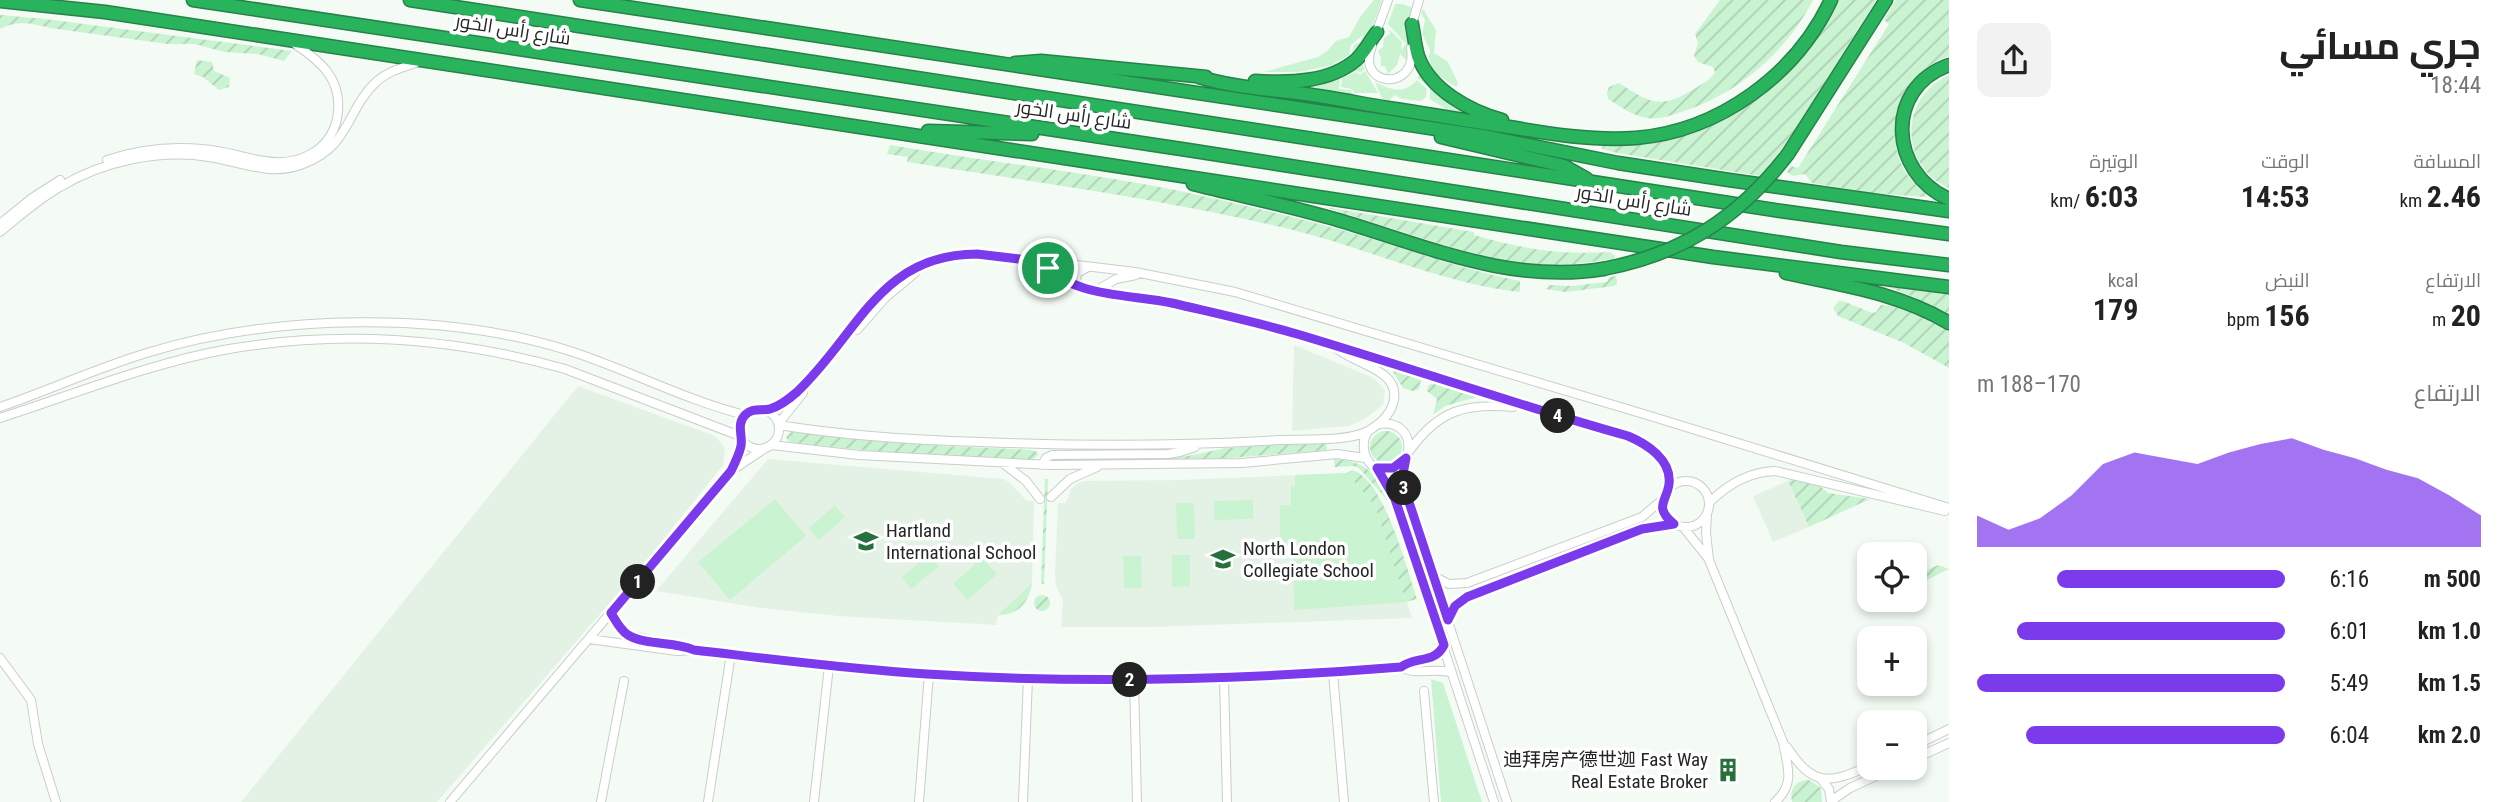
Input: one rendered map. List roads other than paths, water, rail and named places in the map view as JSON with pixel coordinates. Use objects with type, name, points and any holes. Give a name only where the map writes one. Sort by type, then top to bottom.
[{"type":"highway","name":"شارع رأس الخور","points":[[193,0],[1841,252],[1949,265]]},
{"type":"highway","name":"شارع رأس الخور","points":[[410,0],[1756,208],[1949,234]]},
{"type":"highway","points":[[580,0],[1483,136],[1618,163],[1949,211]]},
{"type":"highway","points":[[1199,77],[1231,85],[1571,135],[1616,139],[1653,135],[1676,130],[1745,99],[1780,72],[1811,36],[1831,0]]},
{"type":"highway","points":[[1164,172],[1191,183],[1313,213],[1490,266],[1539,272],[1603,269],[1675,248],[1708,230],[1757,192],[1788,154],[1886,0]]},
{"type":"highway","points":[[0,1],[105,12],[1713,257],[1949,287]]},
{"type":"highway","points":[[1412,24],[1418,56],[1425,71],[1452,96],[1495,118],[1571,135]]},
{"type":"highway","points":[[1006,65],[1021,61],[1041,61],[1199,77],[1275,81],[1318,77],[1336,71],[1352,62],[1377,32]]},
{"type":"highway","points":[[1949,65],[1928,77],[1916,89],[1904,112],[1902,130],[1906,155],[1916,174],[1931,189],[1949,198]]},
{"type":"highway","points":[[1336,114],[1368,124],[1460,141],[1564,166],[1591,181]]},
{"type":"highway","points":[[865,128],[1093,136]]},
{"type":"highway","points":[[1713,257],[1878,293],[1920,308],[1949,323]]},
{"type":"street","points":[[1388,0],[1368,56],[1370,68],[1382,79],[1396,79],[1407,71],[1412,62],[1412,24],[1419,0]]},
{"type":"street","points":[[0,224],[32,198],[63,178],[95,164],[127,155],[170,149],[204,149],[274,163],[313,154],[327,142],[333,131],[337,115],[337,93],[333,80],[322,64],[289,40]]},
{"type":"street","points":[[0,232],[65,183],[99,168],[122,162],[182,155],[208,156],[265,170],[281,170],[306,163],[321,155],[341,136],[376,82],[390,73],[422,61]]},
{"type":"street","points":[[731,471],[741,437],[740,425],[745,415],[784,402],[799,390],[886,288],[904,274],[938,257],[977,254],[1144,274],[1234,292],[1949,510]]},
{"type":"street","points":[[779,424],[885,298],[918,271],[952,255]]},
{"type":"street","points":[[1044,262],[1059,278],[1075,286],[1168,302],[1295,334],[1628,436],[1644,443],[1657,454],[1666,466],[1669,488]]},
{"type":"street","points":[[1075,286],[1077,273],[1088,267]]},
{"type":"street","points":[[1097,290],[1116,279],[1144,274]]},
{"type":"street","points":[[0,407],[166,347],[265,328],[349,323],[450,328],[540,344],[570,351],[716,407],[745,415]]},
{"type":"street","points":[[0,418],[131,374],[217,352],[296,341],[361,339],[459,346],[539,361],[741,437],[751,448],[1042,465],[1247,462],[1337,454],[1366,458]]},
{"type":"street","points":[[779,424],[845,434],[1042,445],[1197,445],[1338,437],[1368,431],[1389,414],[1394,400],[1393,386],[1390,380],[1377,370],[1346,356],[1335,347]]},
{"type":"street","points":[[1377,468],[1393,468],[1434,424],[1460,409],[1490,405],[1530,408]]},
{"type":"street","points":[[450,802],[731,471],[778,438],[779,424],[775,416],[766,410]]},
{"type":"street","points":[[1379,424],[1391,424],[1402,429],[1408,440],[1404,487],[1507,802]]},
{"type":"street","points":[[1368,431],[1362,444],[1366,458],[1377,468],[1395,499],[1494,802]]},
{"type":"street","points":[[1042,445],[1042,465]]},
{"type":"street","points":[[1052,465],[1053,445]]},
{"type":"street","points":[[1042,465],[1046,458],[1052,455],[1174,453],[1197,445]]},
{"type":"street","points":[[1001,463],[1020,475],[1041,499]]},
{"type":"street","points":[[1051,497],[1070,478],[1103,465]]},
{"type":"street","points":[[1710,502],[1741,479],[1774,471],[1934,509],[1949,510]]},
{"type":"street","points":[[1433,576],[1449,584],[1467,583],[1642,517],[1653,509],[1677,482],[1692,481],[1704,489],[1710,502],[1706,542],[1709,560],[1783,742],[1789,766],[1788,784],[1783,798],[1775,802]]},
{"type":"street","points":[[1663,499],[1666,516],[1678,525],[1709,560]]},
{"type":"street","points":[[1448,620],[1455,606],[1467,597],[1642,529],[1694,526],[1707,516]]},
{"type":"street","points":[[611,613],[628,635],[694,650],[830,666],[1028,678],[1134,680],[1333,673],[1401,667],[1410,661],[1433,657],[1444,645]]},
{"type":"street","points":[[589,639],[677,651],[694,650]]},
{"type":"street","points":[[708,802],[731,654]]},
{"type":"street","points":[[0,658],[31,700],[38,744],[56,802]]},
{"type":"street","points":[[814,802],[830,666]]},
{"type":"street","points":[[1401,667],[1409,671],[1441,670],[1452,673]]},
{"type":"street","points":[[1333,673],[1344,802]]},
{"type":"street","points":[[919,802],[929,674]]},
{"type":"street","points":[[1023,802],[1028,678]]},
{"type":"street","points":[[1224,678],[1227,802]]},
{"type":"street","points":[[1134,680],[1137,802]]},
{"type":"street","points":[[601,802],[624,681]]},
{"type":"street","points":[[1424,691],[1434,802]]},
{"type":"street","points":[[1927,740],[1949,729]]},
{"type":"street","points":[[1783,742],[1797,762],[1821,779],[1829,789],[1831,801],[1867,780]]},
{"type":"street","points":[[1927,752],[1949,743]]},
{"type":"street","points":[[1821,779],[1844,777],[1857,771]]},
{"type":"street","points":[[1788,784],[1798,776],[1812,775]]},
{"type":"place","name":"Hartland International School","points":[[866,541]]},
{"type":"place","name":"North London Collegiate School","points":[[1223,559]]},
{"type":"place","name":"迪拜房产德世迦 Fast Way Real Estate Broker","points":[[1728,770]]}]
